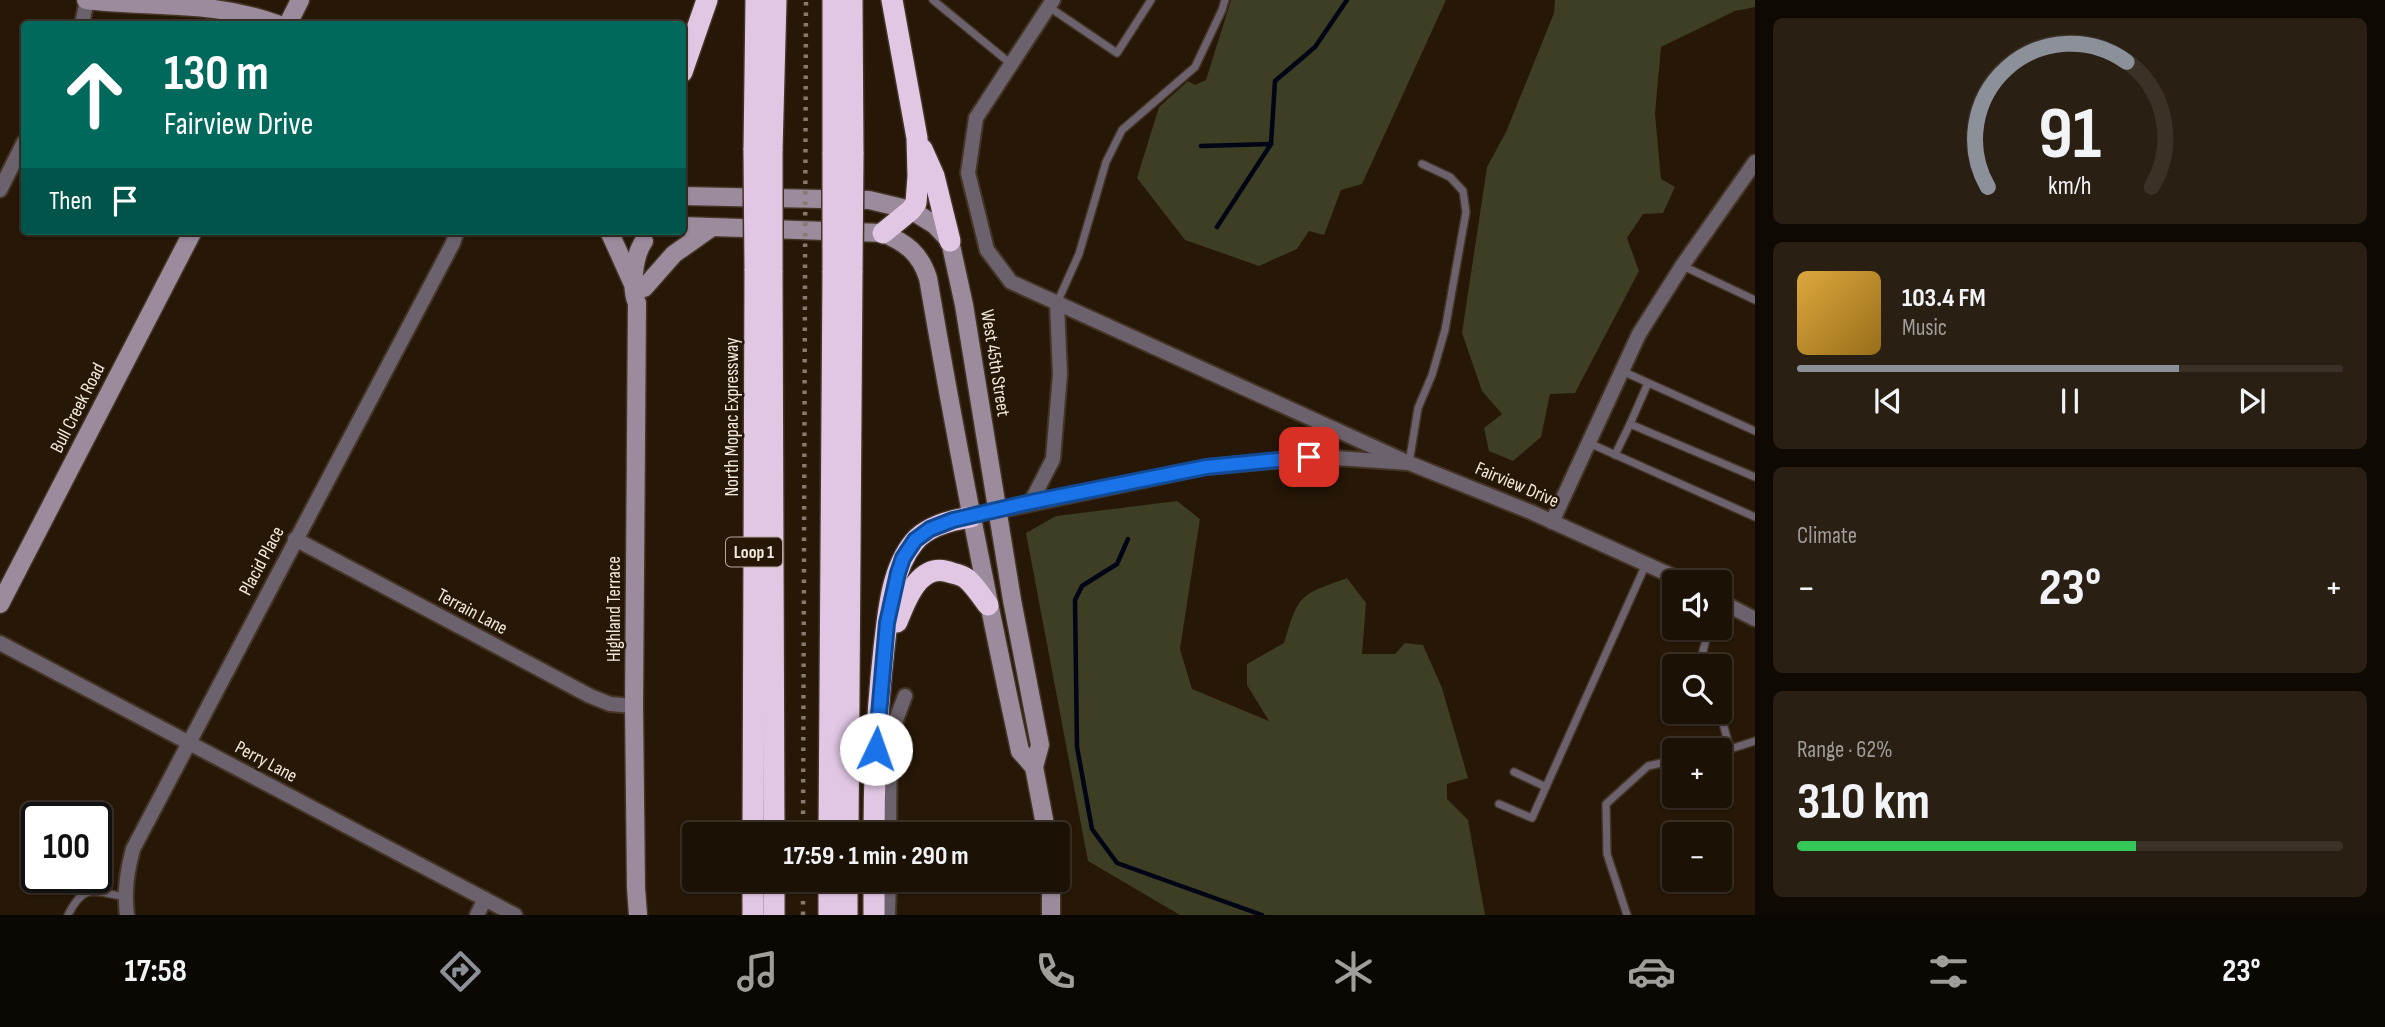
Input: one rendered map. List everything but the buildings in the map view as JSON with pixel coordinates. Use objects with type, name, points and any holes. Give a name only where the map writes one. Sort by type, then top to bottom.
[{"type":"highway","points":[[686,60],[707,0]]},
{"type":"highway","name":"North Mopac Expressway","points":[[753,822],[764,270],[763,150],[757,0]]},
{"type":"highway","points":[[763,150],[776,0]]},
{"type":"highway","points":[[833,0],[843,154]]},
{"type":"highway","points":[[848,822],[843,154],[852,0]]},
{"type":"highway","points":[[883,233],[911,210],[916,202],[917,191],[918,138],[892,0]]},
{"type":"highway","points":[[918,138],[934,176],[950,241]]},
{"type":"highway","points":[[764,270],[774,822]]},
{"type":"highway","points":[[829,822],[843,271]]},
{"type":"highway","points":[[874,822],[876,730],[887,623],[898,573],[903,558],[915,540],[930,529],[953,520],[971,517]]},
{"type":"highway","points":[[885,645],[917,580],[932,572],[945,570],[966,578],[988,606]]},
{"type":"highway","points":[[753,892],[753,915]]},
{"type":"highway","points":[[774,892],[774,915]]},
{"type":"highway","points":[[829,892],[829,915]]},
{"type":"highway","points":[[847,892],[847,915]]},
{"type":"highway","points":[[874,892],[874,915]]},
{"type":"main road","points":[[87,0],[238,3],[271,21]]},
{"type":"main road","points":[[290,21],[300,0]]},
{"type":"main road","points":[[686,196],[845,198],[892,203],[911,210],[935,225],[950,241]]},
{"type":"main road","name":"West 45th Street","points":[[686,226],[883,233],[905,243],[916,253],[928,278],[988,606],[1020,751],[1034,767]]},
{"type":"main road","points":[[611,235],[638,293],[674,254],[711,228]]},
{"type":"main road","name":"Bull Creek Road","points":[[0,604],[191,235]]},
{"type":"main road","name":"Highland Terrace","points":[[638,915],[634,706],[638,293],[648,249],[644,236]]},
{"type":"main road","name":"West 45th Street","points":[[950,241],[964,304],[997,510],[1040,745],[1034,767],[1045,822]]},
{"type":"main road","name":"Fairview Drive","points":[[971,517],[997,510]]},
{"type":"main road","points":[[1051,892],[1051,915]]},
{"type":"street","points":[[83,21],[87,0]]},
{"type":"street","points":[[1050,3],[976,118],[968,173],[987,250],[1011,282],[1409,463]]},
{"type":"street","points":[[0,190],[21,148]]},
{"type":"street","points":[[1552,522],[1639,334],[1682,266],[1755,162]]},
{"type":"street","name":"Placid Place","points":[[127,915],[127,872],[133,849],[456,235]]},
{"type":"street","points":[[1031,502],[1053,459],[1060,374],[1057,304]]},
{"type":"street","points":[[1316,457],[1332,450],[1335,441],[1332,429]]},
{"type":"street","name":"Fairview Drive","points":[[997,510],[1206,467],[1316,457],[1409,463],[1662,571]]},
{"type":"street","name":"Terrain Lane","points":[[295,539],[590,696],[610,704],[634,706]]},
{"type":"street","points":[[1732,608],[1755,620]]},
{"type":"street","name":"Perry Lane","points":[[0,643],[515,915]]},
{"type":"street","points":[[889,822],[890,736],[905,696]]},
{"type":"street","points":[[888,915],[889,892]]},
{"type":"street","points":[[477,915],[485,899]]},
{"type":"lane","points":[[933,0],[1011,64]]},
{"type":"lane","points":[[1050,3],[1117,53],[1151,0]]},
{"type":"lane","points":[[1057,304],[1079,254],[1106,162],[1122,130],[1195,67],[1225,0]]},
{"type":"lane","points":[[1409,463],[1418,408],[1432,375],[1445,330],[1466,212],[1463,191],[1450,177],[1422,164]]},
{"type":"lane","points":[[1682,266],[1755,300]]},
{"type":"lane","points":[[1622,371],[1755,431]]},
{"type":"lane","points":[[1615,455],[1648,383]]},
{"type":"lane","points":[[1630,424],[1755,477]]},
{"type":"lane","points":[[1589,443],[1755,517]]},
{"type":"lane","points":[[1499,804],[1532,818],[1646,563]]},
{"type":"lane","points":[[1732,748],[1755,741]]},
{"type":"lane","points":[[1627,915],[1607,854],[1606,804],[1648,766],[1662,763]]},
{"type":"lane","points":[[1514,772],[1546,787]]},
{"type":"lane","points":[[68,915],[77,897],[90,891],[125,897]]},
{"type":"green space","points":[[1231,0],[1446,0],[1362,184],[1341,190],[1324,235],[1309,231],[1297,249],[1259,266],[1185,240],[1137,178],[1159,107],[1188,81],[1195,85],[1206,80]]},
{"type":"green space","points":[[1555,0],[1755,0],[1755,7],[1735,11],[1661,47],[1655,114],[1661,179],[1675,187],[1663,213],[1643,214],[1627,238],[1639,271],[1575,393],[1550,394],[1541,437],[1513,461],[1489,451],[1484,428],[1502,414],[1482,391],[1462,333],[1487,167],[1506,132],[1554,13]]},
{"type":"green space","points":[[1177,501],[1200,519],[1180,649],[1192,689],[1269,721],[1247,685],[1247,664],[1284,643],[1293,615],[1303,599],[1319,589],[1347,578],[1366,603],[1362,654],[1395,654],[1405,643],[1423,645],[1442,688],[1468,778],[1447,784],[1447,799],[1468,820],[1485,915],[1180,915],[1088,861],[1026,533],[1056,516]]},
{"type":"waterway","points":[[1217,227],[1271,144],[1275,81],[1315,47],[1347,0]]},
{"type":"waterway","points":[[1201,146],[1271,144]]},
{"type":"waterway","points":[[1128,539],[1117,564],[1082,586],[1075,600],[1077,747],[1092,829],[1117,863],[1262,915]]},
{"type":"railway","points":[[803,822],[806,0]]},
{"type":"railway","points":[[803,892],[803,915]]},
{"type":"route","points":[[876,749],[879,689],[887,623],[898,573],[903,558],[915,540],[930,529],[953,520],[1031,502],[1206,467],[1309,457]]}]
